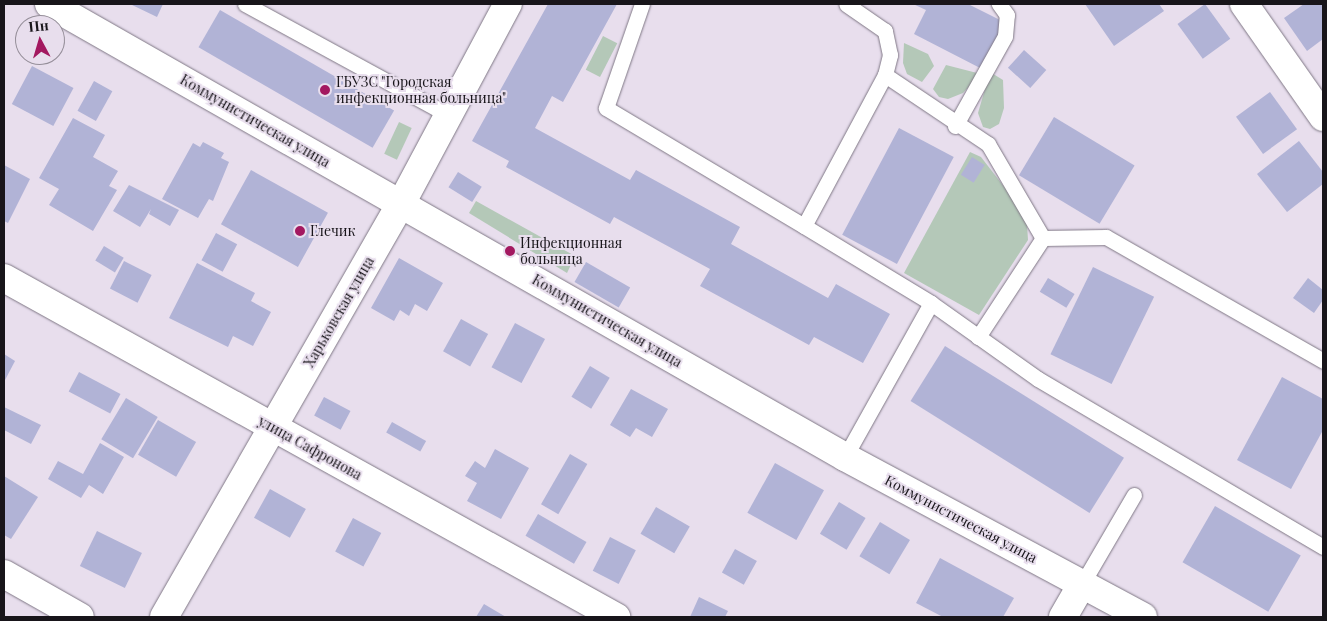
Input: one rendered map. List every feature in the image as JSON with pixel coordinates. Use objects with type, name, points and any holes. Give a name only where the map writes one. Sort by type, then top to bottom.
[{"type":"street","name":"Коммунистическая улица","points":[[49,4],[845,457],[1143,617]]},
{"type":"street","name":"Харьковская улица","points":[[164,617],[401,204],[450,116],[508,4]]},
{"type":"street","points":[[1244,4],[1323,117]]},
{"type":"street","name":"улица Сафронова","points":[[4,278],[616,617]]},
{"type":"street","points":[[4,574],[80,617]]},
{"type":"street","points":[[1063,617],[1082,584]]},
{"type":"lane","points":[[245,4],[450,116]]},
{"type":"lane","points":[[642,4],[606,108],[930,303],[1038,379],[1323,547]]},
{"type":"lane","points":[[804,226],[884,76],[890,55],[885,31],[846,4]]},
{"type":"lane","points":[[955,126],[1005,36],[1007,15],[999,4]]},
{"type":"lane","points":[[884,76],[955,126],[988,144],[1042,238]]},
{"type":"lane","points":[[1042,238],[1106,237],[1323,361]]},
{"type":"lane","points":[[978,337],[1042,238]]},
{"type":"lane","points":[[845,457],[930,303]]},
{"type":"lane","points":[[1082,584],[1134,495]]},
{"type":"green space","points":[[603,36],[617,43],[600,77],[586,70]]},
{"type":"green space","points":[[904,43],[928,54],[934,66],[922,82],[907,74],[903,63]]},
{"type":"green space","points":[[946,65],[981,74],[963,93],[948,99],[939,97],[933,89]]},
{"type":"green space","points":[[990,72],[1003,80],[1004,108],[999,124],[990,129],[983,127],[978,113]]},
{"type":"green space","points":[[399,122],[412,128],[397,160],[384,154]]},
{"type":"green space","points":[[970,152],[981,157],[1012,197],[1027,225],[1028,240],[979,315],[904,273]]},
{"type":"green space","points":[[476,201],[575,256],[567,273],[469,213]]},
{"type":"building","points":[[130,4],[163,4],[157,17]]},
{"type":"building","points":[[548,4],[617,4],[563,102],[552,96],[535,128],[630,180],[636,170],[740,227],[731,244],[828,298],[836,284],[890,314],[863,363],[814,337],[809,345],[700,286],[710,269],[614,217],[610,224],[506,167],[509,161],[472,141]]},
{"type":"building","points":[[913,4],[968,4],[1006,23],[982,69],[914,34],[926,10]]},
{"type":"building","points":[[1085,4],[1159,4],[1164,11],[1114,46]]},
{"type":"building","points":[[1205,4],[1230,39],[1203,59],[1177,24]]},
{"type":"building","points":[[1304,4],[1323,4],[1323,39],[1307,51],[1284,18]]},
{"type":"building","points":[[220,10],[394,110],[373,148],[198,47]]},
{"type":"building","points":[[1024,50],[1046,70],[1030,88],[1008,68]]},
{"type":"building","points":[[32,66],[73,88],[53,126],[12,104]]},
{"type":"building","points":[[94,81],[112,91],[96,121],[78,111]]},
{"type":"building","points":[[1270,92],[1297,129],[1263,154],[1236,117]]},
{"type":"building","points":[[1054,117],[1135,165],[1100,224],[1019,175]]},
{"type":"building","points":[[73,118],[105,135],[93,157],[118,171],[109,186],[117,190],[93,231],[49,205],[59,189],[39,178]]},
{"type":"building","points":[[899,128],[954,157],[897,264],[842,235]]},
{"type":"building","points":[[1299,141],[1323,172],[1323,184],[1287,212],[1257,174]]},
{"type":"building","points":[[203,142],[224,153],[221,158],[229,162],[213,201],[209,199],[198,218],[162,199],[193,143],[200,147]]},
{"type":"building","points":[[972,157],[985,165],[974,183],[961,175]]},
{"type":"building","points":[[4,165],[30,179],[8,223],[4,221]]},
{"type":"building","points":[[251,170],[328,213],[298,267],[221,224]]},
{"type":"building","points":[[458,172],[482,187],[472,202],[448,187]]},
{"type":"building","points":[[129,185],[179,210],[170,226],[149,214],[151,209],[140,227],[113,211]]},
{"type":"building","points":[[216,233],[237,244],[223,272],[201,260]]},
{"type":"building","points":[[104,246],[124,258],[115,272],[95,261]]},
{"type":"building","points":[[399,258],[443,283],[427,311],[415,304],[409,316],[400,310],[394,321],[371,308]]},
{"type":"building","points":[[124,261],[152,275],[138,303],[110,289]]},
{"type":"building","points":[[586,262],[630,288],[619,307],[574,282]]},
{"type":"building","points":[[197,263],[255,293],[251,301],[271,312],[253,346],[233,336],[228,347],[169,318]]},
{"type":"building","points":[[1093,267],[1154,297],[1112,384],[1050,354]]},
{"type":"building","points":[[1048,278],[1075,294],[1066,308],[1040,292]]},
{"type":"building","points":[[1308,278],[1323,290],[1323,300],[1314,313],[1293,298]]},
{"type":"building","points":[[461,319],[488,334],[470,366],[443,351]]},
{"type":"building","points":[[515,323],[545,339],[522,383],[492,367]]},
{"type":"building","points":[[945,346],[1124,458],[1089,513],[911,401]]},
{"type":"building","points":[[4,354],[15,361],[4,382]]},
{"type":"building","points":[[590,366],[610,378],[591,409],[571,397]]},
{"type":"building","points":[[79,372],[120,394],[110,413],[69,391]]},
{"type":"building","points":[[1282,377],[1323,399],[1323,430],[1291,489],[1237,460]]},
{"type":"building","points":[[631,389],[668,409],[652,437],[636,428],[630,437],[610,425]]},
{"type":"building","points":[[324,397],[350,411],[341,430],[314,416]]},
{"type":"building","points":[[126,398],[158,417],[133,458],[101,439]]},
{"type":"building","points":[[4,407],[41,425],[31,444],[4,430]]},
{"type":"building","points":[[158,420],[196,442],[176,477],[138,455]]},
{"type":"building","points":[[392,422],[426,441],[420,451],[386,432]]},
{"type":"building","points":[[100,443],[124,457],[103,494],[89,485],[81,498],[48,479],[58,461],[83,474]]},
{"type":"building","points":[[495,449],[529,468],[501,519],[467,501],[477,483],[465,476],[475,461],[485,468]]},
{"type":"building","points":[[570,454],[587,464],[558,514],[541,504]]},
{"type":"building","points":[[775,463],[824,490],[796,540],[747,513]]},
{"type":"building","points":[[4,476],[38,497],[11,539],[4,535]]},
{"type":"building","points":[[270,489],[306,509],[290,538],[254,518]]},
{"type":"building","points":[[839,502],[866,518],[847,550],[820,534]]},
{"type":"building","points":[[1215,506],[1301,556],[1268,612],[1182,562]]},
{"type":"building","points":[[656,507],[690,526],[674,553],[640,534]]},
{"type":"building","points":[[538,514],[586,542],[574,564],[526,536]]},
{"type":"building","points":[[353,518],[381,533],[363,567],[335,552]]},
{"type":"building","points":[[880,522],[910,540],[889,574],[859,556]]},
{"type":"building","points":[[97,531],[142,553],[125,588],[80,566]]},
{"type":"building","points":[[610,537],[636,550],[619,584],[593,571]]},
{"type":"building","points":[[735,549],[757,561],[744,585],[722,573]]},
{"type":"building","points":[[940,558],[1014,598],[1003,617],[943,617],[916,603]]},
{"type":"building","points":[[699,597],[728,611],[725,617],[690,617]]},
{"type":"building","points":[[484,604],[506,617],[476,617]]},
{"type":"place","name":"ГБУЗС \"Городская инфекционная больница\"","points":[[325,90]]},
{"type":"place","name":"Глечик","points":[[300,231]]},
{"type":"place","name":"Инфекционная больница","points":[[510,251]]}]
